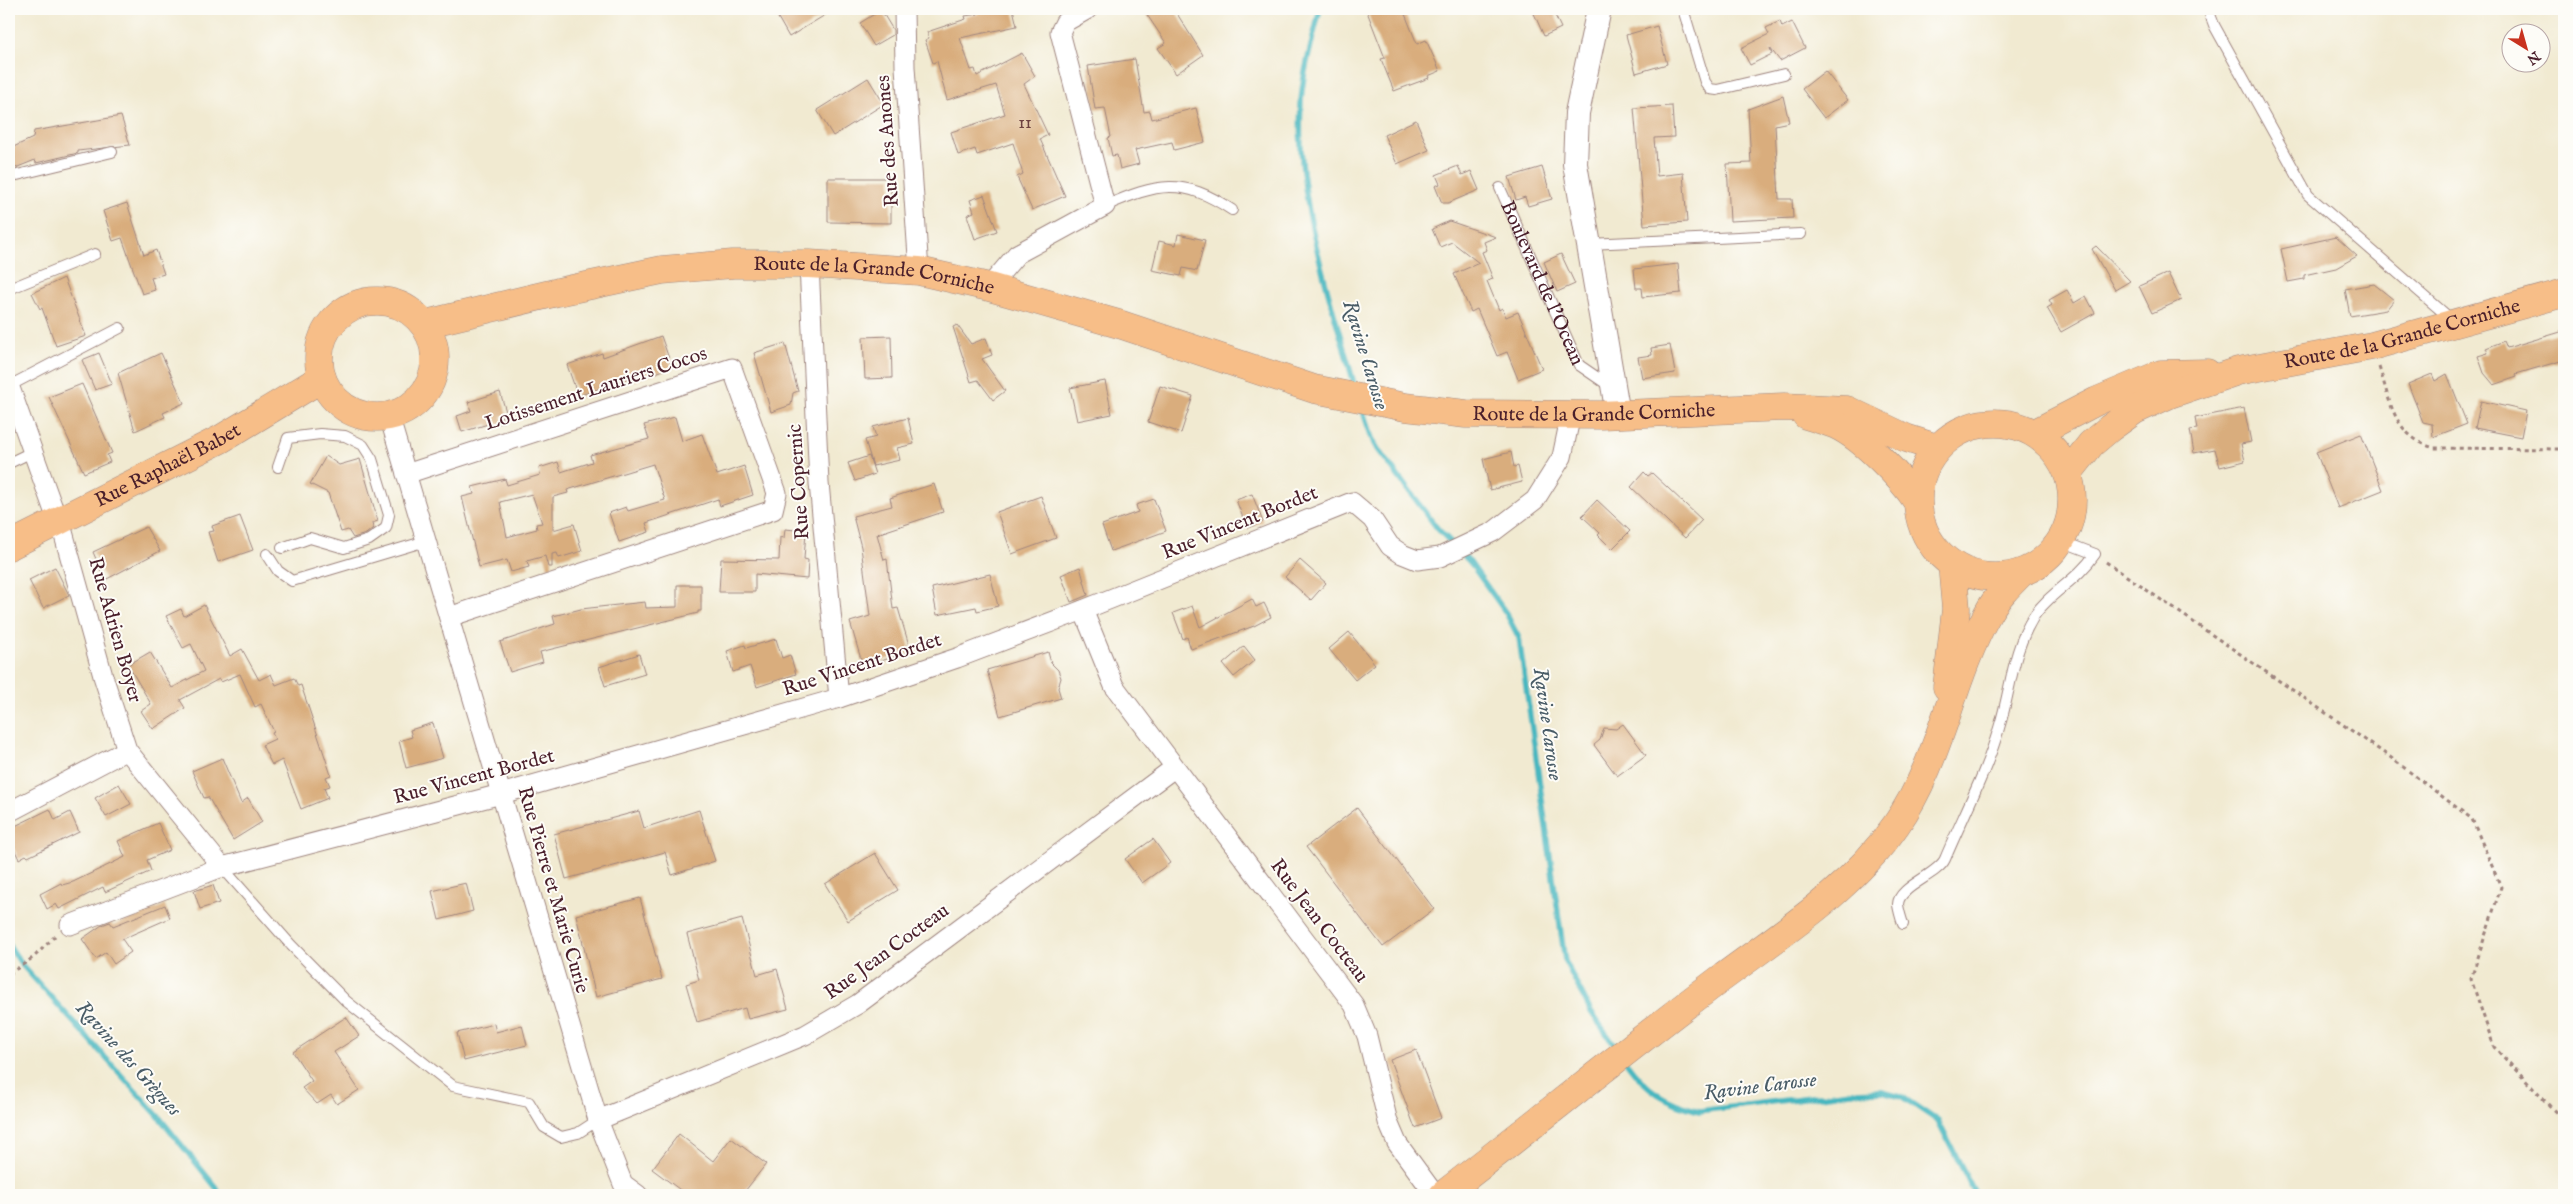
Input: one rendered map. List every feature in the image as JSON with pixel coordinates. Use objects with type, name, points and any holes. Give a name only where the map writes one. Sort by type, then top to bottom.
[{"type":"main road","name":"Route de la Grande Corniche","points":[[425,324],[558,292],[662,270],[733,264],[810,264],[919,270],[988,287],[1122,325],[1314,389],[1405,407],[1466,414],[1571,414],[1616,402],[1847,410],[1906,438],[1937,448]]},
{"type":"main road","name":"Route de la Grande Corniche","points":[[2068,473],[2092,444],[2135,410],[2170,394],[2238,372],[2372,346],[2564,293]]},
{"type":"main road","points":[[373,302],[392,303],[409,311],[425,324],[432,341],[435,360],[431,379],[422,396],[407,409],[389,416],[368,417],[348,410],[332,396],[322,378],[320,349],[326,331],[338,316],[355,306],[373,302]]},
{"type":"main road","name":"Route de la Grande Corniche","points":[[2035,433],[2097,401],[2161,374],[2238,372]]},
{"type":"main road","name":"Rue Raphaël Babet","points":[[9,546],[60,522],[221,439],[322,378]]},
{"type":"main road","name":"Route de la Grande Corniche","points":[[1784,407],[1837,426],[1887,465],[1917,501]]},
{"type":"main road","points":[[1984,423],[2010,424],[2035,433],[2049,444],[2060,457],[2068,473],[2072,490],[2072,507],[2068,525],[2061,540],[2050,554],[2036,565],[2021,573],[2003,577],[1985,577],[1968,572],[1952,564],[1938,553],[1925,534],[1920,520],[1917,501],[1919,481],[1926,464],[1937,448],[1951,436],[1966,428],[1984,423]]},
{"type":"main road","points":[[1932,757],[1946,697],[1956,609],[1952,564]]},
{"type":"main road","points":[[1443,1195],[1719,980],[1797,924],[1843,886],[1895,826],[1914,796],[1932,757],[1982,625],[2002,593],[2021,573]]},
{"type":"street","name":"Rue des Anones","points":[[904,9],[905,67],[919,270]]},
{"type":"street","points":[[988,287],[1017,254],[1105,206],[1060,32],[1065,22],[1088,9]]},
{"type":"street","name":"Boulevard de l'Ocean","points":[[1600,9],[1578,113],[1575,164],[1616,402]]},
{"type":"street","name":"Rue Copernic","points":[[810,264],[819,483],[839,698]]},
{"type":"street","name":"Lotissement Lauriers Cocos","points":[[406,474],[732,368],[777,493],[773,510],[449,617]]},
{"type":"street","name":"Rue Adrien Boyer","points":[[9,386],[34,451],[54,511],[60,522],[103,676],[127,750],[222,867]]},
{"type":"street","name":"Rue Vincent Bordet","points":[[70,924],[222,867],[501,794],[839,698],[957,658],[1083,610],[1352,502],[1372,519],[1390,546],[1402,554],[1417,560],[1440,557],[1493,532],[1534,500],[1562,457],[1571,414]]},
{"type":"street","name":"Rue Pierre et Marie Curie","points":[[389,416],[598,1120],[624,1184],[638,1195]]},
{"type":"street","name":"Rue Jean Cocteau","points":[[1083,610],[1114,686],[1354,1005],[1367,1036],[1388,1122],[1397,1144],[1435,1195]]},
{"type":"street","points":[[9,812],[127,750]]},
{"type":"street","name":"Rue Jean Cocteau","points":[[598,1120],[805,1035],[858,1004],[1174,768]]},
{"type":"lane","points":[[1683,9],[1705,82],[1710,89],[1717,90],[1784,74]]},
{"type":"lane","points":[[2208,9],[2214,25],[2308,195],[2454,322]]},
{"type":"lane","points":[[9,177],[112,152]]},
{"type":"lane","points":[[1105,206],[1138,192],[1163,188],[1189,187],[1211,196],[1232,210]]},
{"type":"lane","name":"Boulevard de l'Ocean","points":[[1500,188],[1579,365],[1616,402]]},
{"type":"lane","points":[[1589,244],[1801,234]]},
{"type":"lane","points":[[9,289],[95,254]]},
{"type":"lane","points":[[9,386],[120,328]]},
{"type":"lane","points":[[278,467],[288,438],[320,434],[345,436],[363,445],[372,459],[389,515],[386,528],[369,540],[344,548],[310,538],[282,548]]},
{"type":"lane","points":[[9,464],[34,451]]},
{"type":"lane","points":[[1903,924],[1898,903],[1901,895],[1943,864],[1970,801],[1999,729],[2017,648],[2021,640],[2046,601],[2084,571],[2095,554],[2061,540]]},
{"type":"lane","points":[[267,554],[278,571],[292,581],[426,542]]},
{"type":"lane","points":[[222,867],[291,945],[346,1001],[453,1086],[529,1102],[544,1127],[561,1137],[578,1133],[598,1120]]},
{"type":"path","points":[[2372,346],[2397,422],[2411,438],[2421,444],[2434,448],[2564,449]]},
{"type":"path","points":[[2095,554],[2390,757],[2472,819],[2501,887],[2471,979],[2494,1047],[2564,1121]]},
{"type":"path","points":[[9,974],[34,958],[45,944],[70,924]]},
{"type":"building","points":[[773,9],[835,9],[789,37]]},
{"type":"building","points":[[977,9],[1013,9],[1017,26],[960,38],[971,70],[975,69],[977,76],[1022,53],[1035,76],[1024,84],[1048,135],[1040,139],[1065,196],[1032,210],[1017,177],[1023,174],[1013,143],[977,155],[975,149],[958,155],[951,132],[1005,114],[996,85],[947,100],[937,61],[933,63],[925,40],[929,38],[927,32],[966,19],[965,16],[978,14]]},
{"type":"building","points":[[1143,9],[1174,9],[1203,55],[1176,74],[1158,48],[1166,43]]},
{"type":"building","points":[[1366,9],[1403,9],[1417,44],[1426,40],[1440,71],[1428,76],[1429,78],[1394,91],[1381,59],[1385,58]]},
{"type":"building","points":[[1532,9],[1552,9],[1561,28],[1544,36]]},
{"type":"building","points":[[881,10],[893,30],[893,35],[874,46],[860,23]]},
{"type":"building","points":[[1780,21],[1782,27],[1792,22],[1805,48],[1780,61],[1770,48],[1772,54],[1750,65],[1741,48],[1769,34],[1766,28]]},
{"type":"building","points":[[1657,26],[1667,64],[1636,73],[1626,35]]},
{"type":"building","points":[[1135,59],[1144,112],[1150,111],[1152,119],[1196,108],[1205,142],[1174,150],[1172,142],[1135,150],[1139,164],[1120,169],[1117,155],[1112,156],[1108,138],[1111,137],[1105,108],[1095,109],[1088,66]]},
{"type":"building","points":[[1825,71],[1848,100],[1824,118],[1802,89]]},
{"type":"building","points":[[868,78],[884,104],[833,136],[817,110]]},
{"type":"building","points":[[1783,96],[1789,122],[1775,125],[1779,199],[1792,199],[1793,218],[1730,221],[1727,164],[1751,163],[1748,109]]},
{"type":"building","points":[[1672,106],[1674,137],[1654,138],[1657,176],[1683,173],[1687,222],[1644,225],[1634,108]]},
{"type":"building","points":[[121,116],[130,145],[78,151],[78,153],[36,163],[35,160],[13,169],[9,158],[9,149],[33,138],[34,131]]},
{"type":"building","points":[[1416,120],[1429,150],[1397,164],[1384,135]]},
{"type":"building","points":[[1458,166],[1462,175],[1471,171],[1479,190],[1448,203],[1442,203],[1435,186],[1440,184],[1436,175]]},
{"type":"building","points":[[1542,167],[1552,199],[1528,206],[1525,197],[1516,200],[1509,177]]},
{"type":"building","points":[[828,178],[891,178],[891,223],[828,222]]},
{"type":"building","points":[[984,195],[997,231],[975,239],[967,215],[974,212],[970,200]]},
{"type":"building","points":[[127,203],[144,255],[156,250],[164,274],[151,278],[155,290],[142,294],[122,238],[113,241],[103,211]]},
{"type":"building","points":[[1449,221],[1496,237],[1484,242],[1487,250],[1482,252],[1493,279],[1487,281],[1499,310],[1502,308],[1506,317],[1518,312],[1542,369],[1518,379],[1507,352],[1497,356],[1477,309],[1471,312],[1454,274],[1479,263],[1452,242],[1440,247],[1432,229]]},
{"type":"building","points":[[1178,234],[1205,240],[1197,271],[1183,268],[1181,276],[1152,270],[1159,241],[1176,245]]},
{"type":"building","points":[[2336,237],[2357,256],[2336,268],[2304,275],[2304,279],[2288,282],[2281,249]]},
{"type":"building","points":[[2096,246],[2130,281],[2115,290],[2092,249]]},
{"type":"building","points":[[1561,254],[1575,284],[1557,292],[1544,262]]},
{"type":"building","points":[[1678,264],[1681,293],[1643,297],[1642,288],[1636,288],[1634,269]]},
{"type":"building","points":[[2168,273],[2181,300],[2152,313],[2139,286]]},
{"type":"building","points":[[64,278],[86,336],[56,346],[42,308],[40,309],[32,293]]},
{"type":"building","points":[[2374,284],[2394,300],[2386,310],[2350,316],[2345,289]]},
{"type":"building","points":[[2067,290],[2074,303],[2086,296],[2095,313],[2061,332],[2047,308],[2052,305],[2049,300]]},
{"type":"building","points":[[957,325],[971,344],[986,338],[992,355],[982,359],[1005,391],[993,400],[978,380],[971,382],[953,327]]},
{"type":"building","points":[[2564,331],[2564,360],[2516,374],[2517,377],[2494,385],[2484,373],[2478,356],[2488,353],[2486,348],[2504,341],[2507,348]]},
{"type":"building","points":[[661,336],[672,367],[634,381],[632,377],[578,396],[567,365],[602,353],[603,357]]},
{"type":"building","points":[[891,336],[892,378],[865,379],[863,337]]},
{"type":"building","points":[[785,343],[798,391],[793,393],[791,405],[771,412],[754,353]]},
{"type":"building","points":[[1670,345],[1675,373],[1642,378],[1638,357],[1652,355],[1651,348]]},
{"type":"building","points":[[99,353],[112,384],[95,390],[82,360]]},
{"type":"building","points":[[161,353],[184,403],[163,413],[165,417],[135,431],[118,373]]},
{"type":"building","points":[[2432,374],[2435,381],[2447,374],[2467,424],[2433,437],[2432,424],[2423,422],[2408,384]]},
{"type":"building","points":[[1105,381],[1112,414],[1077,421],[1070,388]]},
{"type":"building","points":[[82,384],[112,453],[107,455],[110,462],[84,473],[49,397]]},
{"type":"building","points":[[1160,386],[1193,396],[1181,433],[1148,422]]},
{"type":"building","points":[[500,392],[507,415],[501,416],[503,422],[489,427],[488,424],[462,432],[457,416],[471,411],[468,402]]},
{"type":"building","points":[[2481,401],[2526,411],[2521,437],[2475,428]]},
{"type":"building","points":[[2244,408],[2251,442],[2241,444],[2245,461],[2220,467],[2215,449],[2194,453],[2190,430],[2197,429],[2195,418]]},
{"type":"building","points":[[675,417],[682,441],[702,434],[717,475],[744,466],[753,495],[720,506],[718,499],[646,523],[649,532],[619,542],[609,513],[626,507],[628,511],[665,500],[653,464],[567,490],[568,493],[553,497],[553,530],[574,524],[582,551],[559,558],[557,553],[552,554],[552,567],[548,567],[545,556],[527,561],[529,567],[511,572],[507,560],[479,567],[462,497],[474,494],[472,487],[505,479],[507,485],[540,475],[539,468],[558,462],[561,472],[592,462],[590,455],[649,439],[644,425]],"holes":[[[532,494],[542,523],[536,524],[537,529],[507,537],[500,502]]]},
{"type":"building","points":[[908,418],[914,444],[897,448],[900,460],[873,466],[865,440],[876,437],[873,427]]},
{"type":"building","points":[[2361,434],[2383,490],[2338,508],[2316,452]]},
{"type":"building","points":[[1511,452],[1514,467],[1518,466],[1522,482],[1490,490],[1483,459]]},
{"type":"building","points":[[326,456],[339,465],[360,459],[378,521],[372,523],[373,528],[366,534],[353,538],[348,530],[341,532],[328,493],[310,484]]},
{"type":"building","points":[[869,456],[875,474],[855,481],[848,463]]},
{"type":"building","points":[[1644,472],[1648,476],[1652,473],[1702,520],[1685,538],[1631,487]]},
{"type":"building","points":[[934,484],[943,512],[877,534],[884,560],[887,559],[893,609],[898,608],[911,652],[863,666],[850,622],[870,616],[861,547],[853,516],[892,506],[890,498]]},
{"type":"building","points":[[1252,494],[1263,522],[1247,528],[1236,500]]},
{"type":"building","points":[[1041,496],[1056,538],[1012,554],[997,512]]},
{"type":"building","points":[[1154,499],[1166,531],[1111,551],[1102,525],[1138,512],[1136,505]]},
{"type":"building","points":[[1597,500],[1630,531],[1612,549],[1598,535],[1600,533],[1582,516]]},
{"type":"building","points":[[240,516],[253,550],[218,562],[208,532],[214,531],[212,526]]},
{"type":"building","points":[[146,527],[160,551],[105,580],[93,552]]},
{"type":"building","points":[[785,529],[806,531],[804,559],[808,560],[807,579],[755,574],[755,592],[719,592],[721,559],[779,560],[780,537],[784,538]]},
{"type":"building","points":[[1300,560],[1326,583],[1311,600],[1285,577]]},
{"type":"building","points":[[55,567],[69,595],[43,608],[29,580]]},
{"type":"building","points":[[1080,567],[1088,595],[1071,602],[1061,575]]},
{"type":"building","points":[[990,574],[998,606],[977,611],[976,607],[937,615],[932,588]]},
{"type":"building","points":[[677,585],[701,585],[701,611],[540,652],[543,662],[510,672],[500,642],[555,624],[553,616],[581,609],[645,602],[646,608],[677,607]]},
{"type":"building","points":[[1252,599],[1256,607],[1264,603],[1271,617],[1254,626],[1191,649],[1187,637],[1183,639],[1173,613],[1192,606],[1200,627]]},
{"type":"building","points":[[204,605],[230,656],[242,649],[259,680],[271,674],[276,685],[294,678],[298,686],[301,685],[331,775],[326,777],[330,786],[324,788],[328,798],[301,809],[282,760],[272,765],[262,745],[275,739],[272,733],[274,732],[261,704],[255,707],[240,674],[221,682],[219,679],[180,700],[185,708],[153,729],[141,711],[151,704],[128,665],[150,652],[172,688],[204,671],[191,644],[183,648],[166,616],[181,609],[184,616]]},
{"type":"building","points":[[1349,632],[1375,664],[1355,680],[1329,649]]},
{"type":"building","points":[[776,639],[782,658],[790,655],[796,674],[757,687],[750,666],[733,672],[727,651],[745,645],[746,648]]},
{"type":"building","points":[[1244,646],[1255,660],[1234,677],[1223,664]]},
{"type":"building","points":[[1048,652],[1051,663],[1058,670],[1061,678],[1058,688],[1061,698],[1000,716],[987,670]]},
{"type":"building","points":[[639,654],[645,674],[605,686],[599,667]]},
{"type":"building","points":[[433,723],[443,758],[406,768],[399,741],[412,737],[410,730]]},
{"type":"building","points":[[1623,724],[1646,755],[1617,776],[1594,745],[1600,740],[1604,728],[1616,729]]},
{"type":"building","points":[[222,758],[241,803],[248,798],[262,822],[233,840],[208,797],[204,798],[192,771]]},
{"type":"building","points":[[119,784],[131,804],[106,817],[95,798]]},
{"type":"building","points":[[1357,808],[1434,909],[1383,947],[1306,847]]},
{"type":"building","points":[[50,809],[55,820],[70,812],[79,832],[28,857],[26,855],[19,859],[14,849],[9,851],[9,829]]},
{"type":"building","points":[[699,810],[715,861],[672,875],[665,852],[566,879],[554,834],[639,811],[644,828]]},
{"type":"building","points":[[158,823],[170,850],[147,860],[151,871],[105,892],[103,887],[59,909],[56,904],[47,909],[40,894],[61,883],[62,885],[73,882],[125,857],[118,841]]},
{"type":"building","points":[[1153,839],[1170,863],[1142,883],[1125,859]]},
{"type":"building","points":[[875,853],[898,890],[848,921],[825,884]]},
{"type":"building","points":[[466,883],[473,911],[439,920],[432,891]]},
{"type":"building","points":[[213,885],[219,903],[200,909],[194,891]]},
{"type":"building","points":[[640,898],[662,979],[596,997],[576,915]]},
{"type":"building","points":[[165,905],[170,918],[122,939],[131,952],[114,964],[106,952],[96,959],[82,939],[102,925],[110,922],[113,926]]},
{"type":"building","points":[[742,919],[757,975],[777,969],[788,1009],[748,1019],[745,1008],[697,1022],[686,984],[699,980],[687,934]]},
{"type":"building","points":[[346,1017],[359,1036],[334,1052],[359,1090],[337,1104],[331,1095],[317,1104],[302,1088],[312,1081],[293,1052]]},
{"type":"building","points":[[494,1024],[496,1032],[522,1025],[527,1045],[464,1061],[457,1033]]},
{"type":"building","points":[[1416,1050],[1441,1118],[1415,1128],[1390,1060]]},
{"type":"building","points":[[679,1134],[713,1161],[731,1138],[766,1164],[742,1195],[687,1195],[652,1169]]},
{"type":"waterway","name":"Ravine Carosse","points":[[1320,9],[1302,93],[1301,140],[1304,176],[1317,249],[1356,390]]},
{"type":"waterway","name":"Ravine Carosse","points":[[1361,406],[1374,444],[1437,528],[1469,561],[1506,613],[1519,638],[1565,961],[1591,1012],[1618,1050]]},
{"type":"waterway","name":"Ravine des Grègues","points":[[9,945],[22,965],[159,1117],[222,1195]]},
{"type":"waterway","name":"Ravine Carosse","points":[[1626,1062],[1649,1088],[1676,1104],[1699,1111],[1851,1092],[1882,1091],[1901,1096],[1938,1121],[1976,1195]]}]
